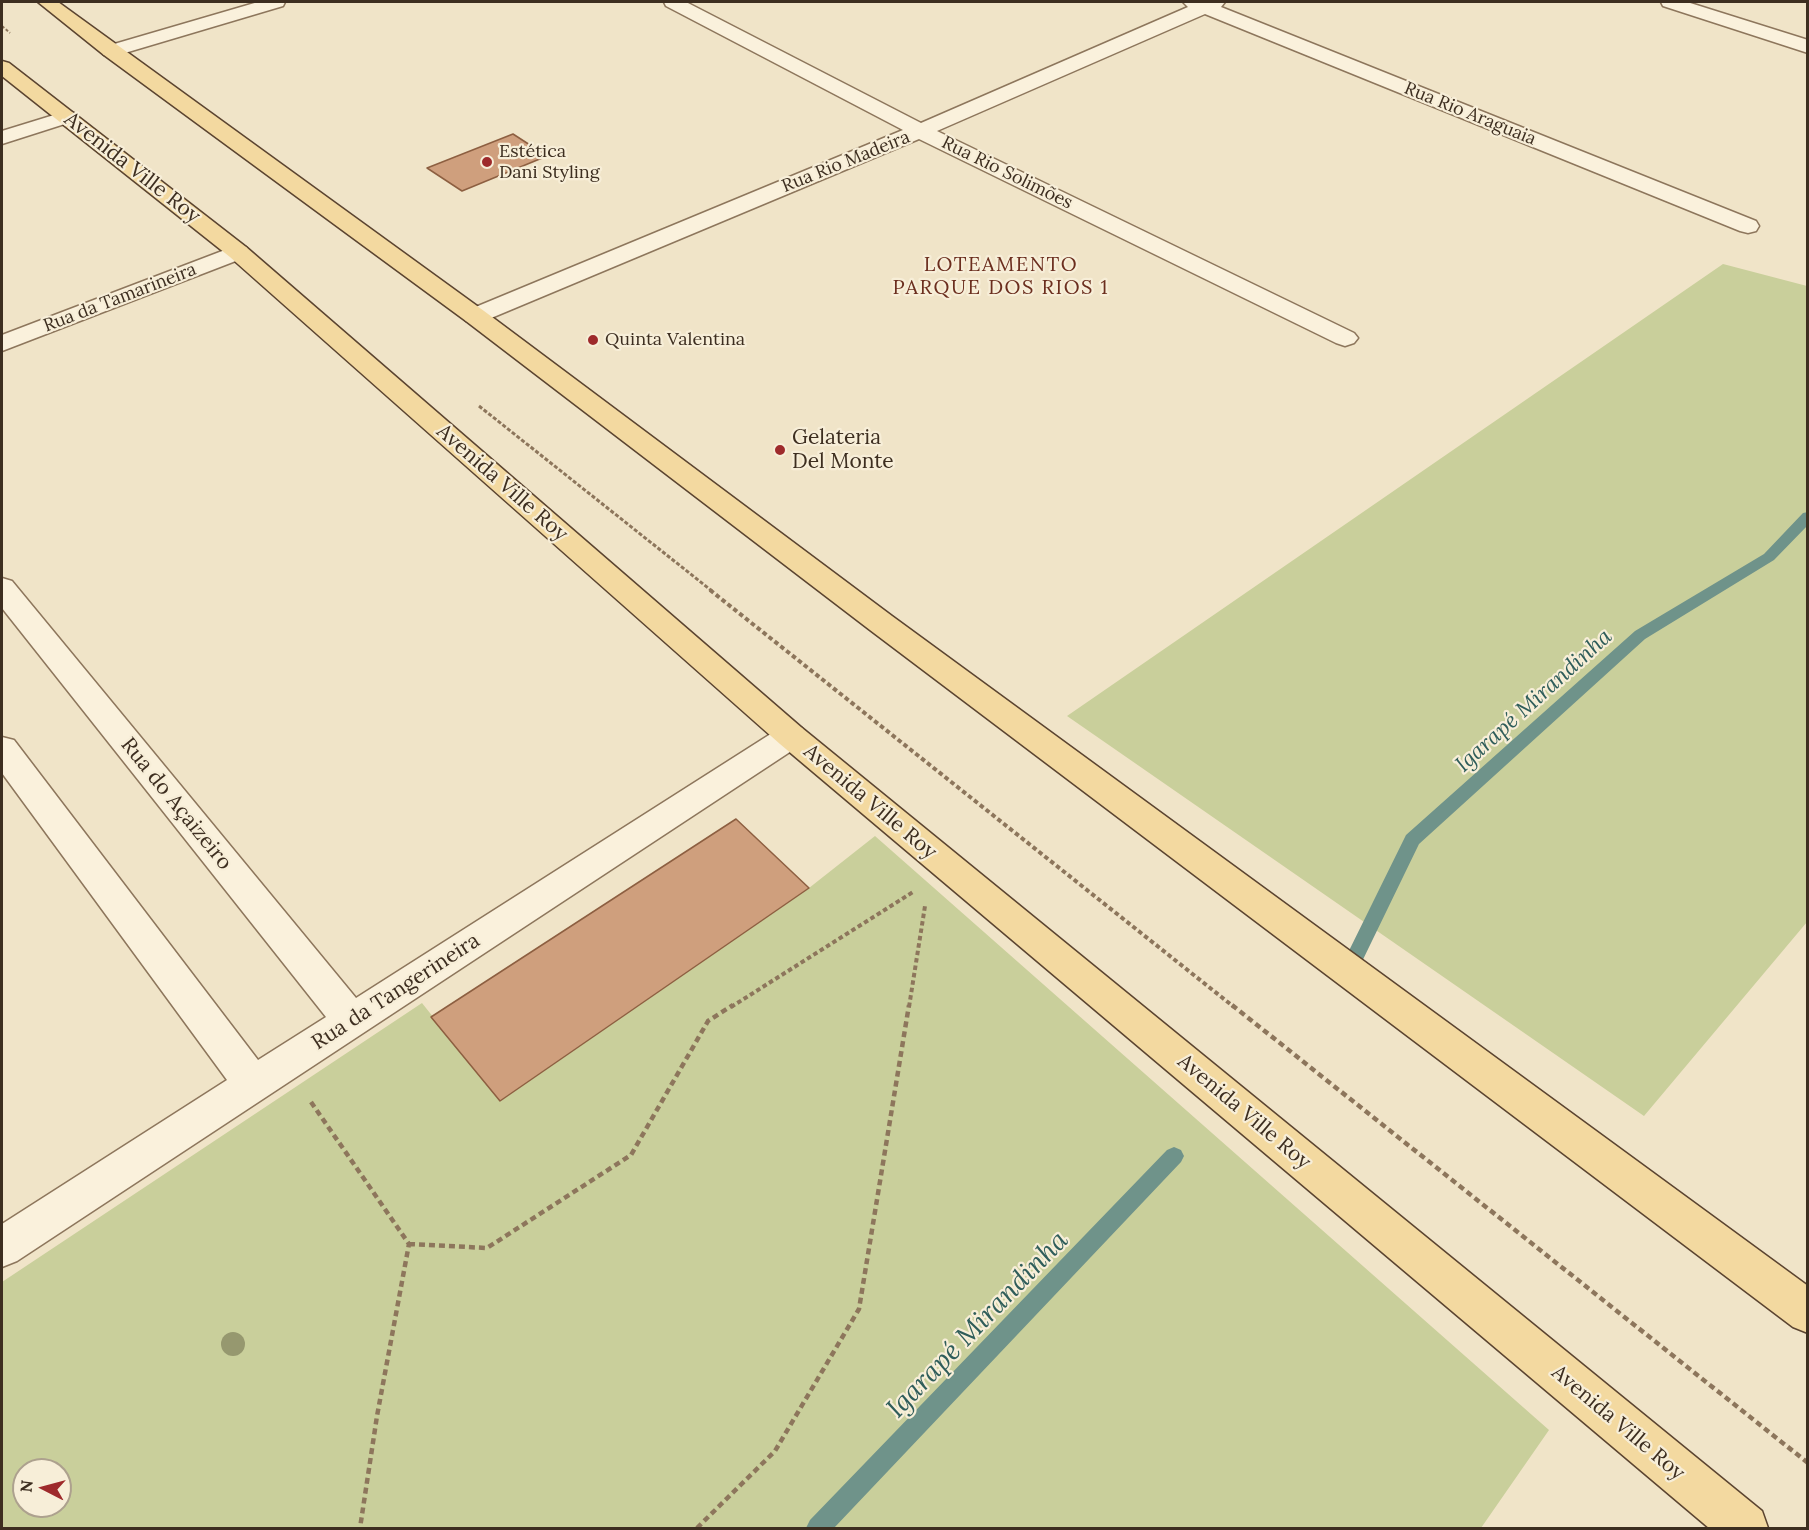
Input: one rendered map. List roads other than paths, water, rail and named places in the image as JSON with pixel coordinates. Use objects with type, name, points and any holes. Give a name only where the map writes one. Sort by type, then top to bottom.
[{"type":"main road","points":[[47,2],[474,316],[890,631],[1808,1312]]},
{"type":"main road","name":"Avenida Ville Roy","points":[[2,67],[238,252],[791,736],[1745,1528]]},
{"type":"street","points":[[111,51],[276,2]]},
{"type":"street","name":"Rua Rio Solimões","points":[[673,2],[920,131],[1345,338]]},
{"type":"street","points":[[1670,2],[1808,47]]},
{"type":"street","name":"Rua Rio Madeira","points":[[474,316],[920,131],[1204,3]]},
{"type":"street","name":"Rua Rio Araguaia","points":[[1204,3],[1748,226]]},
{"type":"street","points":[[2,138],[67,117]]},
{"type":"street","name":"Rua da Tamarineira","points":[[2,344],[238,252]]},
{"type":"street","name":"Rua do Açaizeiro","points":[[2,588],[351,1020]]},
{"type":"street","name":"Rua da Tangerineira","points":[[2,1247],[791,736]]},
{"type":"street","points":[[2,749],[269,1075]]},
{"type":"waterway","name":"Igarapé Mirandinha","points":[[1348,971],[1412,840],[1640,635],[1769,557],[1808,516]]},
{"type":"waterway","name":"Igarapé Mirandinha","points":[[818,1528],[1174,1156]]},
{"type":"place","name":"Estética Dani Styling","points":[[487,162]]},
{"type":"place","name":"Quinta Valentina","points":[[593,340]]},
{"type":"place","name":"Gelateria Del Monte","points":[[780,450]]},
{"type":"district","name":"LOTEAMENTO PARQUE DOS RIOS 1","points":[[1001,276]]}]
